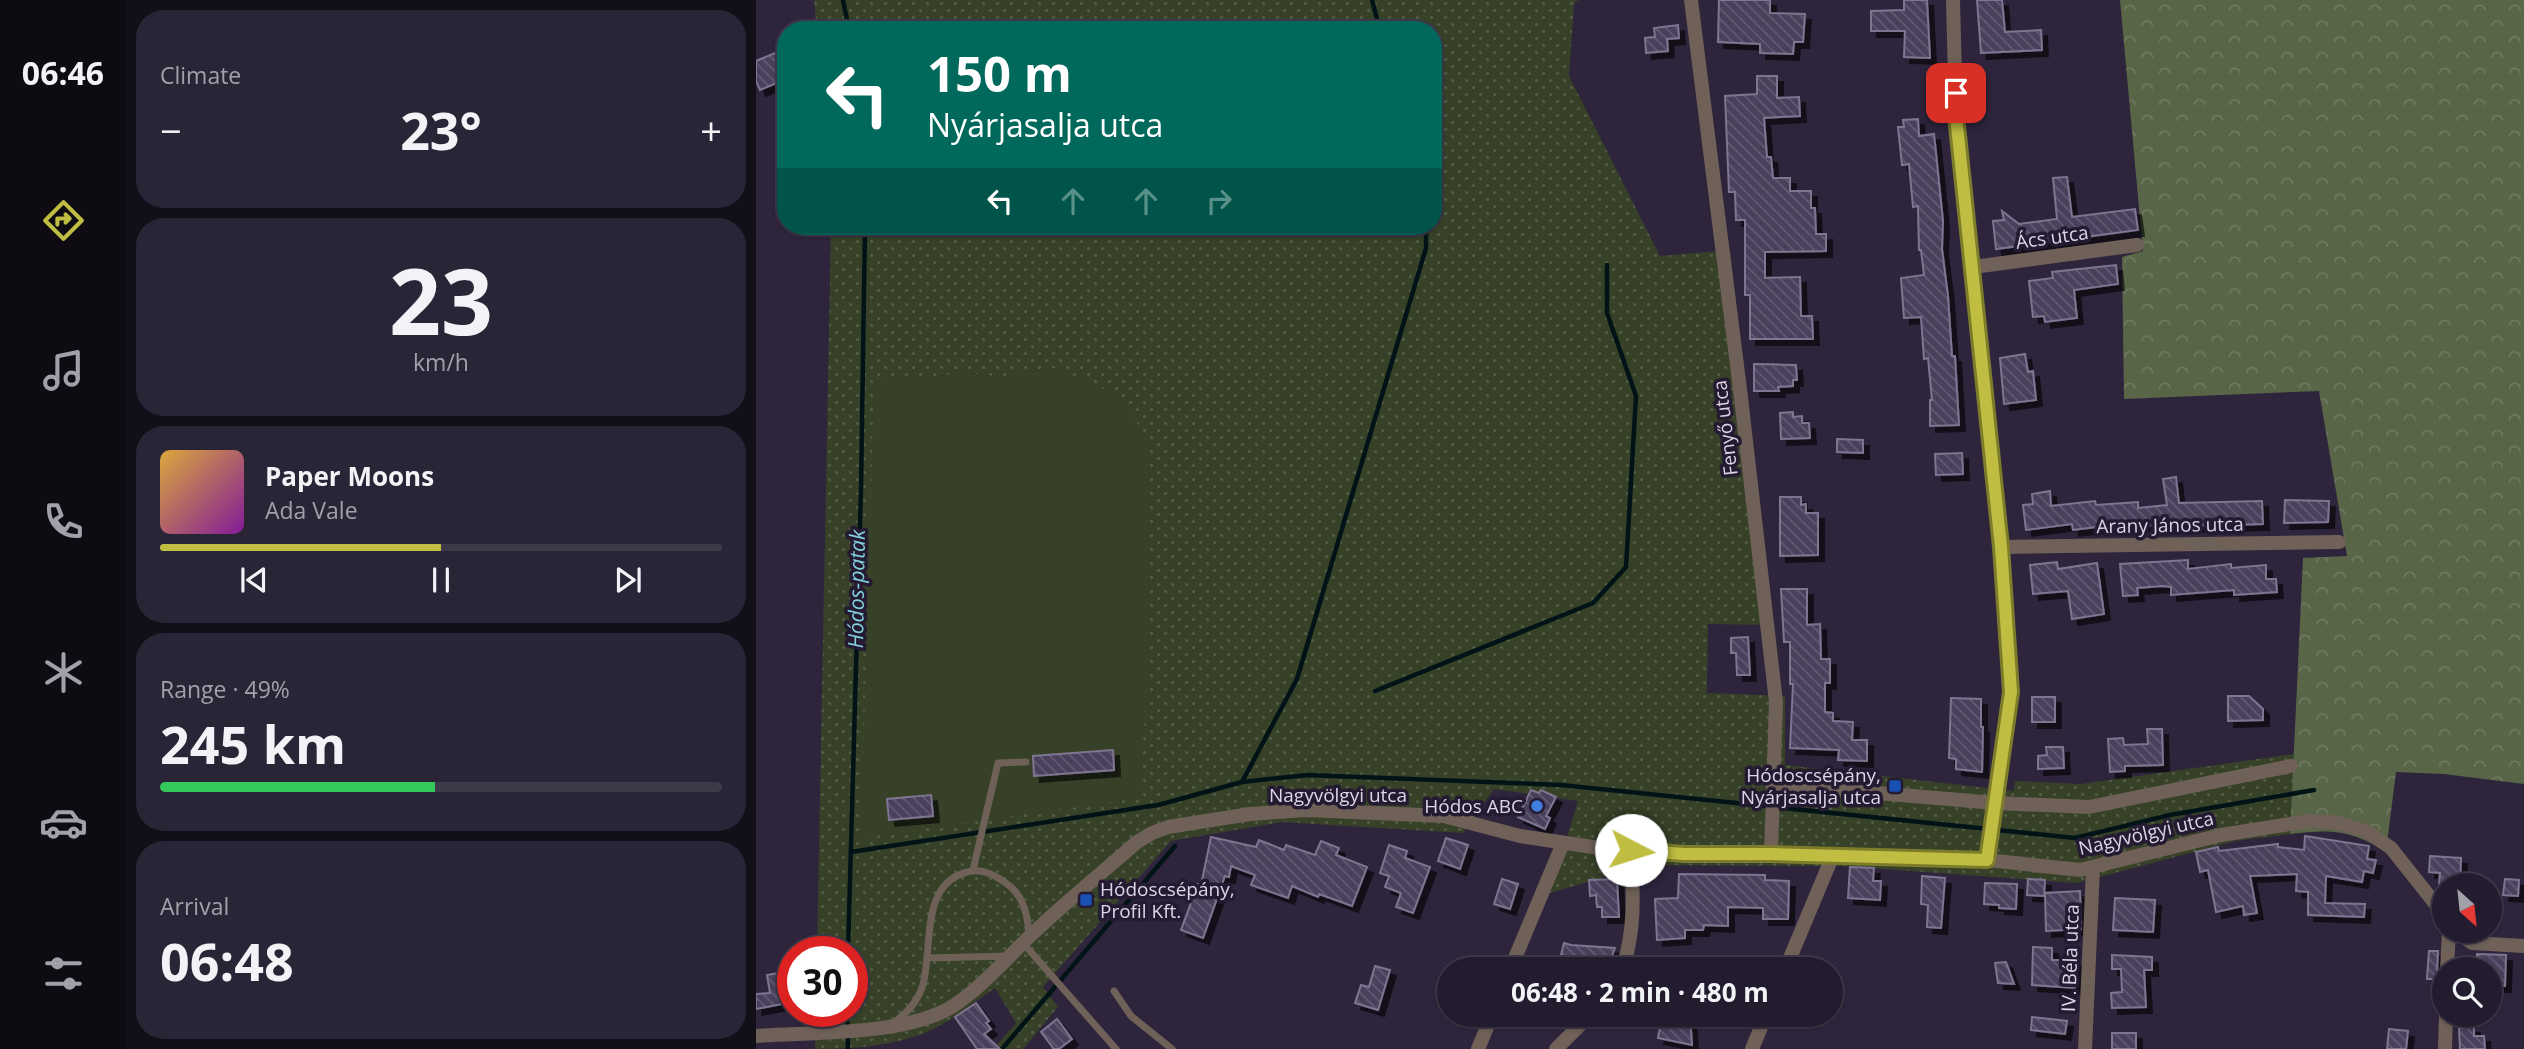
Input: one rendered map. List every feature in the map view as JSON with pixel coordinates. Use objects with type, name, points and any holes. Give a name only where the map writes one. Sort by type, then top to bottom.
[{"type":"street","name":"Fenyő utca","points":[[1691,0],[1776,702],[1771,854]]},
{"type":"street","points":[[1954,0],[1956,116],[2001,547],[2011,692],[1987,860]]},
{"type":"street","name":"Ács utca","points":[[1973,267],[2137,245]]},
{"type":"street","name":"Arany János utca","points":[[2001,547],[2339,542]]},
{"type":"street","name":"Nagyvölgyi utca","points":[[1772,784],[1995,803],[2089,807],[2291,765]]},
{"type":"street","name":"Nagyvölgyi utca","points":[[756,1036],[888,1027],[921,1020],[944,1011],[970,992],[1137,842],[1168,827],[1251,814],[1306,810],[1444,816],[1520,836],[1631,850],[1684,854],[1987,860],[2080,870],[2093,869],[2221,835],[2309,821],[2334,822],[2366,831],[2391,848],[2432,900]]},
{"type":"street","points":[[1515,957],[1563,843]]},
{"type":"street","points":[[1626,957],[1632,938],[1634,917],[1631,850]]},
{"type":"street","points":[[1790,957],[1833,855]]},
{"type":"street","name":"IV. Béla utca","points":[[2085,1049],[2093,869]]},
{"type":"street","points":[[2472,943],[2524,946]]},
{"type":"street","points":[[1478,1049],[1487,1027]]},
{"type":"street","points":[[1556,1049],[1578,1027]]},
{"type":"street","points":[[1752,1049],[1761,1027]]},
{"type":"street","points":[[2445,1049],[2446,1027]]},
{"type":"lane","points":[[973,870],[998,763],[1026,762]]},
{"type":"lane","points":[[888,1027],[903,1016],[919,996],[938,895],[953,878],[973,870],[997,876],[1014,890],[1025,909],[1026,940],[1050,974],[1116,1049]]},
{"type":"lane","points":[[927,958],[1010,956]]},
{"type":"lane","points":[[1114,991],[1131,1016],[1172,1049]]},
{"type":"green space","points":[[814,0],[1579,0],[1574,3],[1569,76],[1660,256],[1730,250],[1773,625],[1708,624],[1707,693],[1785,696],[1785,765],[2014,791],[2015,781],[2081,784],[2294,754],[2290,834],[2235,841],[2077,883],[1842,866],[1646,865],[1550,893],[1578,801],[1494,789],[1463,833],[1282,822],[1171,841],[1043,987],[1058,1007],[1023,1049],[993,1049],[1016,1023],[995,988],[947,1021],[916,1036],[866,1047],[815,1049],[816,1027],[868,1027],[868,936],[817,936],[831,235],[1442,235],[1442,21],[816,21]],"holes":[[[1053,368],[1138,798],[874,382],[969,373],[1000,377]]]},
{"type":"green space","points":[[2120,0],[2524,0],[2524,784],[2444,774],[2396,772],[2386,851],[2340,833],[2290,834],[2303,558],[2347,556],[2319,391],[2124,399],[2122,257],[2143,251]]},
{"type":"green space","points":[[1053,368],[1114,393],[1149,439],[1150,660],[1138,798],[861,838],[874,382],[969,373],[1000,377]]},
{"type":"building","points":[[1719,0],[1770,0],[1770,13],[1805,14],[1803,42],[1794,42],[1793,54],[1760,53],[1760,44],[1718,42]]},
{"type":"building","points":[[1904,0],[1927,0],[1930,58],[1904,57],[1905,31],[1871,31],[1871,11],[1904,10]]},
{"type":"building","points":[[1977,0],[2002,0],[2005,32],[2041,30],[2042,50],[1981,53]]},
{"type":"building","points":[[1678,25],[1679,38],[1667,39],[1668,51],[1646,53],[1645,38],[1655,37],[1654,28]]},
{"type":"building","points":[[775,53],[777,83],[760,90],[756,81],[756,61]]},
{"type":"building","points":[[1757,76],[1777,76],[1777,98],[1799,97],[1800,116],[1764,118],[1767,157],[1771,157],[1773,178],[1790,178],[1790,191],[1811,191],[1816,234],[1826,234],[1826,251],[1765,252],[1765,278],[1800,277],[1801,316],[1812,316],[1813,339],[1750,339],[1750,295],[1745,295],[1745,220],[1736,220],[1735,192],[1729,192],[1725,96],[1757,94]]},
{"type":"building","points":[[1918,119],[1919,136],[1934,134],[1959,425],[1930,426],[1932,400],[1928,358],[1924,359],[1921,317],[1904,318],[1901,278],[1924,275],[1919,250],[1918,206],[1913,207],[1909,164],[1902,165],[1898,127],[1904,127],[1903,120]]},
{"type":"building","points":[[2067,177],[2072,217],[2135,209],[2138,230],[1996,249],[1993,221],[2004,220],[2002,211],[2019,224],[2057,219],[2053,178]]},
{"type":"building","points":[[2116,265],[2118,284],[2074,290],[2077,318],[2045,322],[2044,316],[2033,317],[2029,281],[2053,278],[2052,272]]},
{"type":"building","points":[[2025,354],[2028,372],[2033,371],[2036,400],[2004,404],[2000,358]]},
{"type":"building","points":[[1754,364],[1796,365],[1797,380],[1793,380],[1793,386],[1778,387],[1779,391],[1754,391]]},
{"type":"building","points":[[1793,412],[1793,417],[1802,416],[1802,423],[1809,423],[1810,438],[1781,439],[1780,413]]},
{"type":"building","points":[[1837,439],[1863,440],[1863,453],[1837,452]]},
{"type":"building","points":[[1962,453],[1963,474],[1936,475],[1935,454]]},
{"type":"building","points":[[2176,477],[2179,503],[2262,501],[2263,524],[2196,524],[2155,529],[2154,525],[2114,525],[2073,530],[2072,524],[2026,530],[2023,505],[2033,504],[2032,494],[2050,491],[2051,506],[2095,501],[2096,505],[2138,502],[2138,508],[2167,505],[2163,479]]},
{"type":"building","points":[[1780,497],[1801,497],[1801,505],[1806,504],[1806,513],[1818,513],[1818,555],[1780,556]]},
{"type":"building","points":[[2285,500],[2329,501],[2328,522],[2284,523]]},
{"type":"building","points":[[2188,560],[2188,569],[2231,564],[2231,568],[2266,565],[2266,579],[2276,579],[2277,592],[2234,595],[2234,590],[2171,595],[2171,587],[2163,586],[2137,588],[2138,595],[2123,596],[2120,564]]},
{"type":"building","points":[[2057,562],[2058,569],[2097,563],[2104,614],[2072,619],[2068,591],[2033,594],[2030,565]]},
{"type":"building","points":[[1781,589],[1807,589],[1807,625],[1820,624],[1821,659],[1830,659],[1830,683],[1825,683],[1825,712],[1833,713],[1833,721],[1853,722],[1852,740],[1867,740],[1867,761],[1838,760],[1839,750],[1790,748],[1793,684],[1790,684],[1790,642],[1784,642]]},
{"type":"building","points":[[1748,637],[1750,675],[1737,675],[1736,653],[1731,653],[1731,638]]},
{"type":"building","points":[[2228,696],[2249,696],[2263,709],[2263,720],[2228,721]]},
{"type":"building","points":[[2032,697],[2055,697],[2055,722],[2032,722]]},
{"type":"building","points":[[1951,698],[1981,699],[1982,772],[1956,769],[1956,759],[1949,758]]},
{"type":"building","points":[[2147,729],[2162,729],[2163,765],[2125,766],[2125,771],[2110,772],[2108,739],[2123,738],[2124,745],[2148,744]]},
{"type":"building","points":[[2046,747],[2063,747],[2064,768],[2038,769],[2038,756],[2047,755]]},
{"type":"building","points":[[1113,750],[1114,770],[1034,776],[1033,756]]},
{"type":"building","name":"Hódos ABC","points":[[1531,790],[1539,793],[1541,790],[1556,797],[1546,816],[1550,818],[1545,829],[1518,817]]},
{"type":"building","points":[[931,795],[933,816],[889,820],[887,799]]},
{"type":"building","points":[[2305,836],[2369,846],[2367,859],[2376,860],[2373,873],[2364,871],[2362,882],[2326,876],[2325,903],[2365,904],[2364,917],[2308,915],[2308,892],[2296,891],[2297,874],[2250,876],[2257,913],[2244,915],[2243,906],[2216,912],[2208,870],[2200,872],[2196,852],[2218,847],[2219,851],[2278,844],[2278,847],[2304,850]]},
{"type":"building","points":[[1211,837],[1256,847],[1259,840],[1284,850],[1286,845],[1315,855],[1321,841],[1339,848],[1336,855],[1367,867],[1352,906],[1319,894],[1318,897],[1292,886],[1288,898],[1251,885],[1255,875],[1231,866],[1229,877],[1225,876],[1203,938],[1181,930],[1198,884],[1201,885]]},
{"type":"building","points":[[1446,838],[1468,845],[1460,869],[1438,861]]},
{"type":"building","points":[[1389,845],[1407,851],[1405,858],[1430,867],[1413,913],[1396,907],[1401,893],[1385,887],[1389,876],[1380,873]]},
{"type":"building","points":[[2430,856],[2461,858],[2460,873],[2429,872]]},
{"type":"building","points":[[1850,867],[1874,868],[1873,881],[1881,881],[1880,900],[1848,898]]},
{"type":"building","points":[[1679,874],[1765,875],[1765,880],[1789,881],[1788,919],[1763,919],[1763,908],[1728,907],[1728,926],[1704,925],[1703,930],[1685,930],[1685,938],[1657,940],[1655,899],[1678,898]]},
{"type":"building","points":[[1922,876],[1945,878],[1941,928],[1927,927],[1928,905],[1921,904]]},
{"type":"building","points":[[1502,879],[1518,884],[1510,909],[1494,904]]},
{"type":"building","points":[[1617,879],[1619,917],[1602,917],[1602,907],[1597,907],[1596,895],[1590,896],[1589,880]]},
{"type":"building","points":[[2028,879],[2045,880],[2044,896],[2027,895]]},
{"type":"building","points":[[2505,879],[2519,880],[2518,896],[2503,895]]},
{"type":"building","points":[[1985,883],[2017,884],[2016,909],[1984,904]]},
{"type":"building","points":[[2080,891],[2081,929],[2046,931],[2045,893]]},
{"type":"building","points":[[2115,898],[2155,900],[2153,932],[2113,930]]},
{"type":"building","points":[[1564,943],[1615,948],[1612,957],[1561,955]]},
{"type":"building","points":[[2033,947],[2052,948],[2052,960],[2076,960],[2075,988],[2032,985]]},
{"type":"building","points":[[2429,951],[2438,951],[2438,957],[2432,957],[2432,979],[2427,979]]},
{"type":"building","points":[[2477,954],[2506,955],[2505,986],[2502,986],[2502,957],[2477,957]]},
{"type":"building","points":[[2112,955],[2152,957],[2152,970],[2144,970],[2146,1007],[2112,1008],[2111,993],[2122,992],[2121,969],[2112,969]]},
{"type":"building","points":[[2006,962],[2014,984],[1998,983],[1995,963]]},
{"type":"building","points":[[1375,966],[1390,970],[1378,1010],[1355,1003],[1361,985],[1369,987]]},
{"type":"building","points":[[777,973],[777,1005],[756,1009],[756,994],[770,993],[767,975]]},
{"type":"building","points":[[976,1003],[989,1021],[986,1023],[991,1029],[984,1034],[1000,1049],[977,1049],[955,1017]]},
{"type":"building","points":[[2032,1017],[2067,1021],[2065,1034],[2031,1030]]},
{"type":"building","points":[[1057,1019],[1072,1039],[1059,1049],[1054,1049],[1041,1032]]},
{"type":"building","points":[[1660,1027],[1691,1027],[1692,1045],[1658,1038]]},
{"type":"building","points":[[2474,1027],[2474,1036],[2484,1036],[2485,1049],[2460,1049],[2459,1028]]},
{"type":"building","points":[[2389,1029],[2408,1031],[2406,1049],[2387,1049]]},
{"type":"building","points":[[2112,1033],[2136,1033],[2136,1049],[2112,1049]]},
{"type":"waterway","name":"Hódos-patak","points":[[843,0],[847,21]]},
{"type":"waterway","points":[[1372,0],[1378,21]]},
{"type":"waterway","name":"Hódos-patak","points":[[848,936],[865,235]]},
{"type":"waterway","points":[[1242,782],[1297,679],[1426,248],[1426,235]]},
{"type":"waterway","points":[[1375,691],[1593,603],[1626,567],[1636,396],[1607,313],[1607,265]]},
{"type":"waterway","points":[[851,852],[1158,805],[1242,782],[1307,775],[1561,785],[2075,838],[2170,815],[2314,790]]},
{"type":"waterway","points":[[1002,1049],[1175,846]]},
{"type":"waterway","name":"Hódos-patak","points":[[847,1027],[848,1049]]},
{"type":"place","name":"Hódoscsépány, Nyárjasalja utca","points":[[1895,786]]},
{"type":"place","name":"Hódos ABC","points":[[1537,806]]},
{"type":"place","name":"Hódoscsépány, Profil Kft.","points":[[1086,900]]},
{"type":"route","points":[[1631,850],[1684,854],[1987,860],[2011,692],[2001,547],[1956,116],[1956,93]]}]
